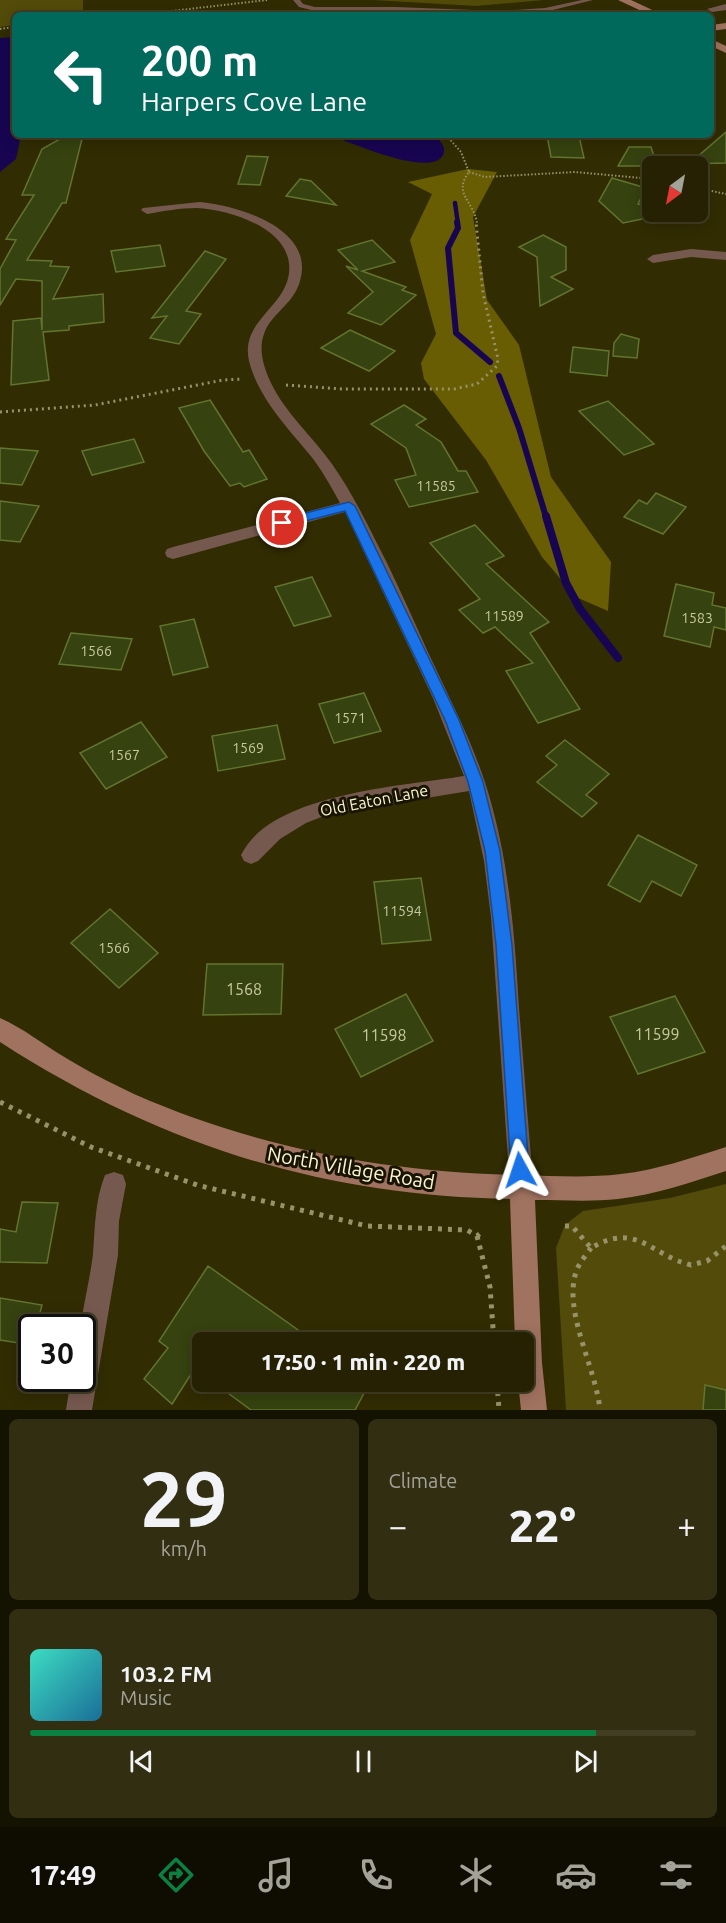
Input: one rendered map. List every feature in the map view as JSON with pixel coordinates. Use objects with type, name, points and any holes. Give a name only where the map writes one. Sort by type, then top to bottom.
[{"type":"street","points":[[623,0],[651,12]]},
{"type":"street","points":[[712,9],[726,6]]},
{"type":"street","points":[[147,210],[185,205],[218,208],[254,219],[285,241],[295,262],[294,275],[290,289],[263,321],[256,336],[254,351],[263,382],[304,440],[321,459],[349,506],[452,720],[476,782],[492,851],[504,945],[522,1188],[534,1410]]},
{"type":"street","points":[[653,260],[691,253],[726,256]]},
{"type":"street","points":[[173,553],[349,506]]},
{"type":"street","name":"Old Eaton Lane","points":[[251,855],[273,833],[299,817],[328,806],[476,782]]},
{"type":"street","name":"North Village Road","points":[[0,1029],[27,1048],[98,1089],[176,1124],[257,1151],[340,1170],[431,1184],[483,1189],[627,1186],[665,1179],[726,1159]]},
{"type":"street","points":[[79,1410],[105,1255],[107,1221],[114,1184]]},
{"type":"lane","points":[[296,0],[301,6],[315,9],[447,12]]},
{"type":"lane","points":[[516,12],[543,10],[590,0]]},
{"type":"path","points":[[160,12],[267,0]]},
{"type":"path","points":[[449,138],[461,152],[469,172]]},
{"type":"path","points":[[469,172],[485,177],[575,172],[642,178]]},
{"type":"path","points":[[0,412],[95,405],[223,380],[242,379],[342,389],[454,389],[477,384],[497,366],[498,359],[483,293],[476,217],[461,187],[462,181],[469,172]]},
{"type":"path","points":[[708,190],[726,194]]},
{"type":"path","points":[[0,1102],[91,1147],[198,1185],[367,1226],[467,1230],[477,1236],[490,1287],[493,1332]]},
{"type":"path","points":[[565,1226],[572,1226],[591,1248]]},
{"type":"path","points":[[477,1236],[483,1231]]},
{"type":"path","points":[[600,1410],[600,1395],[576,1313],[574,1295],[575,1273],[591,1248],[602,1240],[625,1235],[658,1248],[681,1262],[695,1265],[712,1259],[726,1246]]},
{"type":"path","points":[[498,1392],[499,1410]]},
{"type":"shaded area","points":[[0,0],[83,0],[83,12],[12,12],[12,25],[0,27]]},
{"type":"shaded area","points":[[373,0],[544,0],[476,6]]},
{"type":"shaded area","points":[[12,37],[12,138],[20,138],[16,159],[0,172],[0,38]]},
{"type":"shaded area","points":[[337,138],[437,138],[444,152],[435,161],[423,163],[407,161]]},
{"type":"shaded area","points":[[468,169],[497,172],[473,217],[487,300],[519,345],[551,477],[611,562],[608,611],[576,597],[542,557],[486,460],[424,379],[421,363],[436,334],[410,240],[432,194],[408,182]]},
{"type":"shaded area","points":[[726,1184],[726,1410],[566,1410],[556,1248],[565,1225],[583,1211],[670,1198]]},
{"type":"building","points":[[726,132],[726,163],[708,163],[708,156],[698,156]]},
{"type":"building","points":[[62,138],[82,138],[66,203],[62,203],[27,260],[52,261],[50,266],[69,267],[53,299],[103,294],[104,322],[69,326],[69,330],[43,332],[49,380],[11,385],[13,321],[41,318],[42,330],[42,281],[16,279],[0,305],[0,269],[16,240],[6,239],[34,195],[22,195],[42,149]]},
{"type":"building","points":[[548,138],[579,138],[584,158],[551,157]]},
{"type":"building","points":[[629,147],[651,147],[654,156],[642,156],[642,166],[618,166]]},
{"type":"building","points":[[247,156],[268,157],[260,185],[238,184]]},
{"type":"building","points":[[612,178],[642,187],[642,196],[638,204],[642,205],[642,219],[623,223],[599,201]]},
{"type":"building","points":[[300,179],[311,181],[336,205],[286,196]]},
{"type":"building","points":[[543,235],[566,247],[566,270],[551,277],[573,289],[540,306],[537,257],[519,247]]},
{"type":"building","points":[[372,240],[395,262],[362,271],[406,287],[402,290],[416,295],[381,325],[348,313],[373,292],[346,266],[358,270],[338,250]]},
{"type":"building","points":[[160,245],[165,266],[116,272],[111,251]]},
{"type":"building","points":[[205,251],[226,259],[186,311],[201,314],[179,344],[150,338],[167,316],[152,318]]},
{"type":"building","points":[[350,330],[395,351],[369,371],[321,348]]},
{"type":"building","points":[[621,334],[639,339],[637,358],[613,356],[614,343]]},
{"type":"building","points":[[573,347],[609,351],[607,376],[570,372]]},
{"type":"building","points":[[210,400],[243,452],[249,450],[267,479],[244,487],[240,483],[230,486],[204,451],[179,408]]},
{"type":"building","points":[[608,401],[654,444],[624,455],[579,411]]},
{"type":"building","points":[[404,405],[426,419],[416,425],[441,442],[458,471],[466,471],[478,492],[409,507],[395,480],[416,475],[406,448],[371,424]]},
{"type":"building","points":[[134,439],[144,462],[92,475],[82,451]]},
{"type":"building","points":[[0,448],[38,451],[22,485],[0,483]]},
{"type":"building","points":[[656,493],[686,507],[663,534],[624,517],[639,500],[647,504]]},
{"type":"building","points":[[0,501],[39,506],[20,542],[0,540]]},
{"type":"building","points":[[475,525],[504,556],[486,564],[549,622],[530,633],[580,709],[538,723],[506,671],[533,663],[495,627],[483,633],[459,610],[480,599],[430,543]]},
{"type":"building","points":[[312,577],[331,616],[294,626],[275,587]]},
{"type":"building","points":[[676,584],[714,593],[712,605],[726,608],[726,630],[714,627],[710,647],[664,636]]},
{"type":"building","points":[[194,619],[208,667],[173,675],[160,626]]},
{"type":"building","points":[[71,633],[132,639],[121,670],[59,664]]},
{"type":"building","points":[[364,693],[381,731],[334,743],[319,704]]},
{"type":"building","points":[[141,722],[167,757],[106,789],[80,753]]},
{"type":"building","points":[[277,725],[285,759],[218,771],[212,736]]},
{"type":"building","points":[[565,740],[609,774],[586,795],[597,803],[582,817],[537,782],[557,765],[546,756]]},
{"type":"building","points":[[638,835],[697,865],[681,896],[652,881],[640,902],[608,885]]},
{"type":"building","points":[[421,878],[431,940],[382,944],[374,882]]},
{"type":"building","points":[[110,909],[158,953],[119,988],[71,943]]},
{"type":"building","points":[[207,964],[283,964],[281,1014],[203,1015]]},
{"type":"building","points":[[406,994],[433,1041],[361,1077],[335,1029]]},
{"type":"building","points":[[675,996],[705,1052],[638,1074],[610,1017]]},
{"type":"building","points":[[22,1202],[58,1203],[47,1263],[0,1262],[0,1229],[16,1232]]},
{"type":"building","points":[[208,1266],[301,1332],[192,1332],[192,1373],[172,1404],[144,1379],[168,1348],[159,1341]]},
{"type":"building","points":[[0,1298],[42,1305],[40,1314],[18,1314],[18,1343],[0,1340]]},
{"type":"building","points":[[705,1385],[726,1390],[726,1410],[703,1410]]},
{"type":"building","points":[[227,1392],[365,1392],[355,1410],[251,1410]]},
{"type":"waterway","points":[[455,203],[458,224]]},
{"type":"waterway","points":[[457,222],[458,228],[448,248],[456,333],[490,362]]},
{"type":"waterway","points":[[499,376],[519,428],[546,517]]},
{"type":"waterway","points":[[546,516],[566,583],[580,609],[618,658]]},
{"type":"route","points":[[282,523],[349,506],[452,720],[476,782],[492,851],[504,945],[520,1170]]}]
